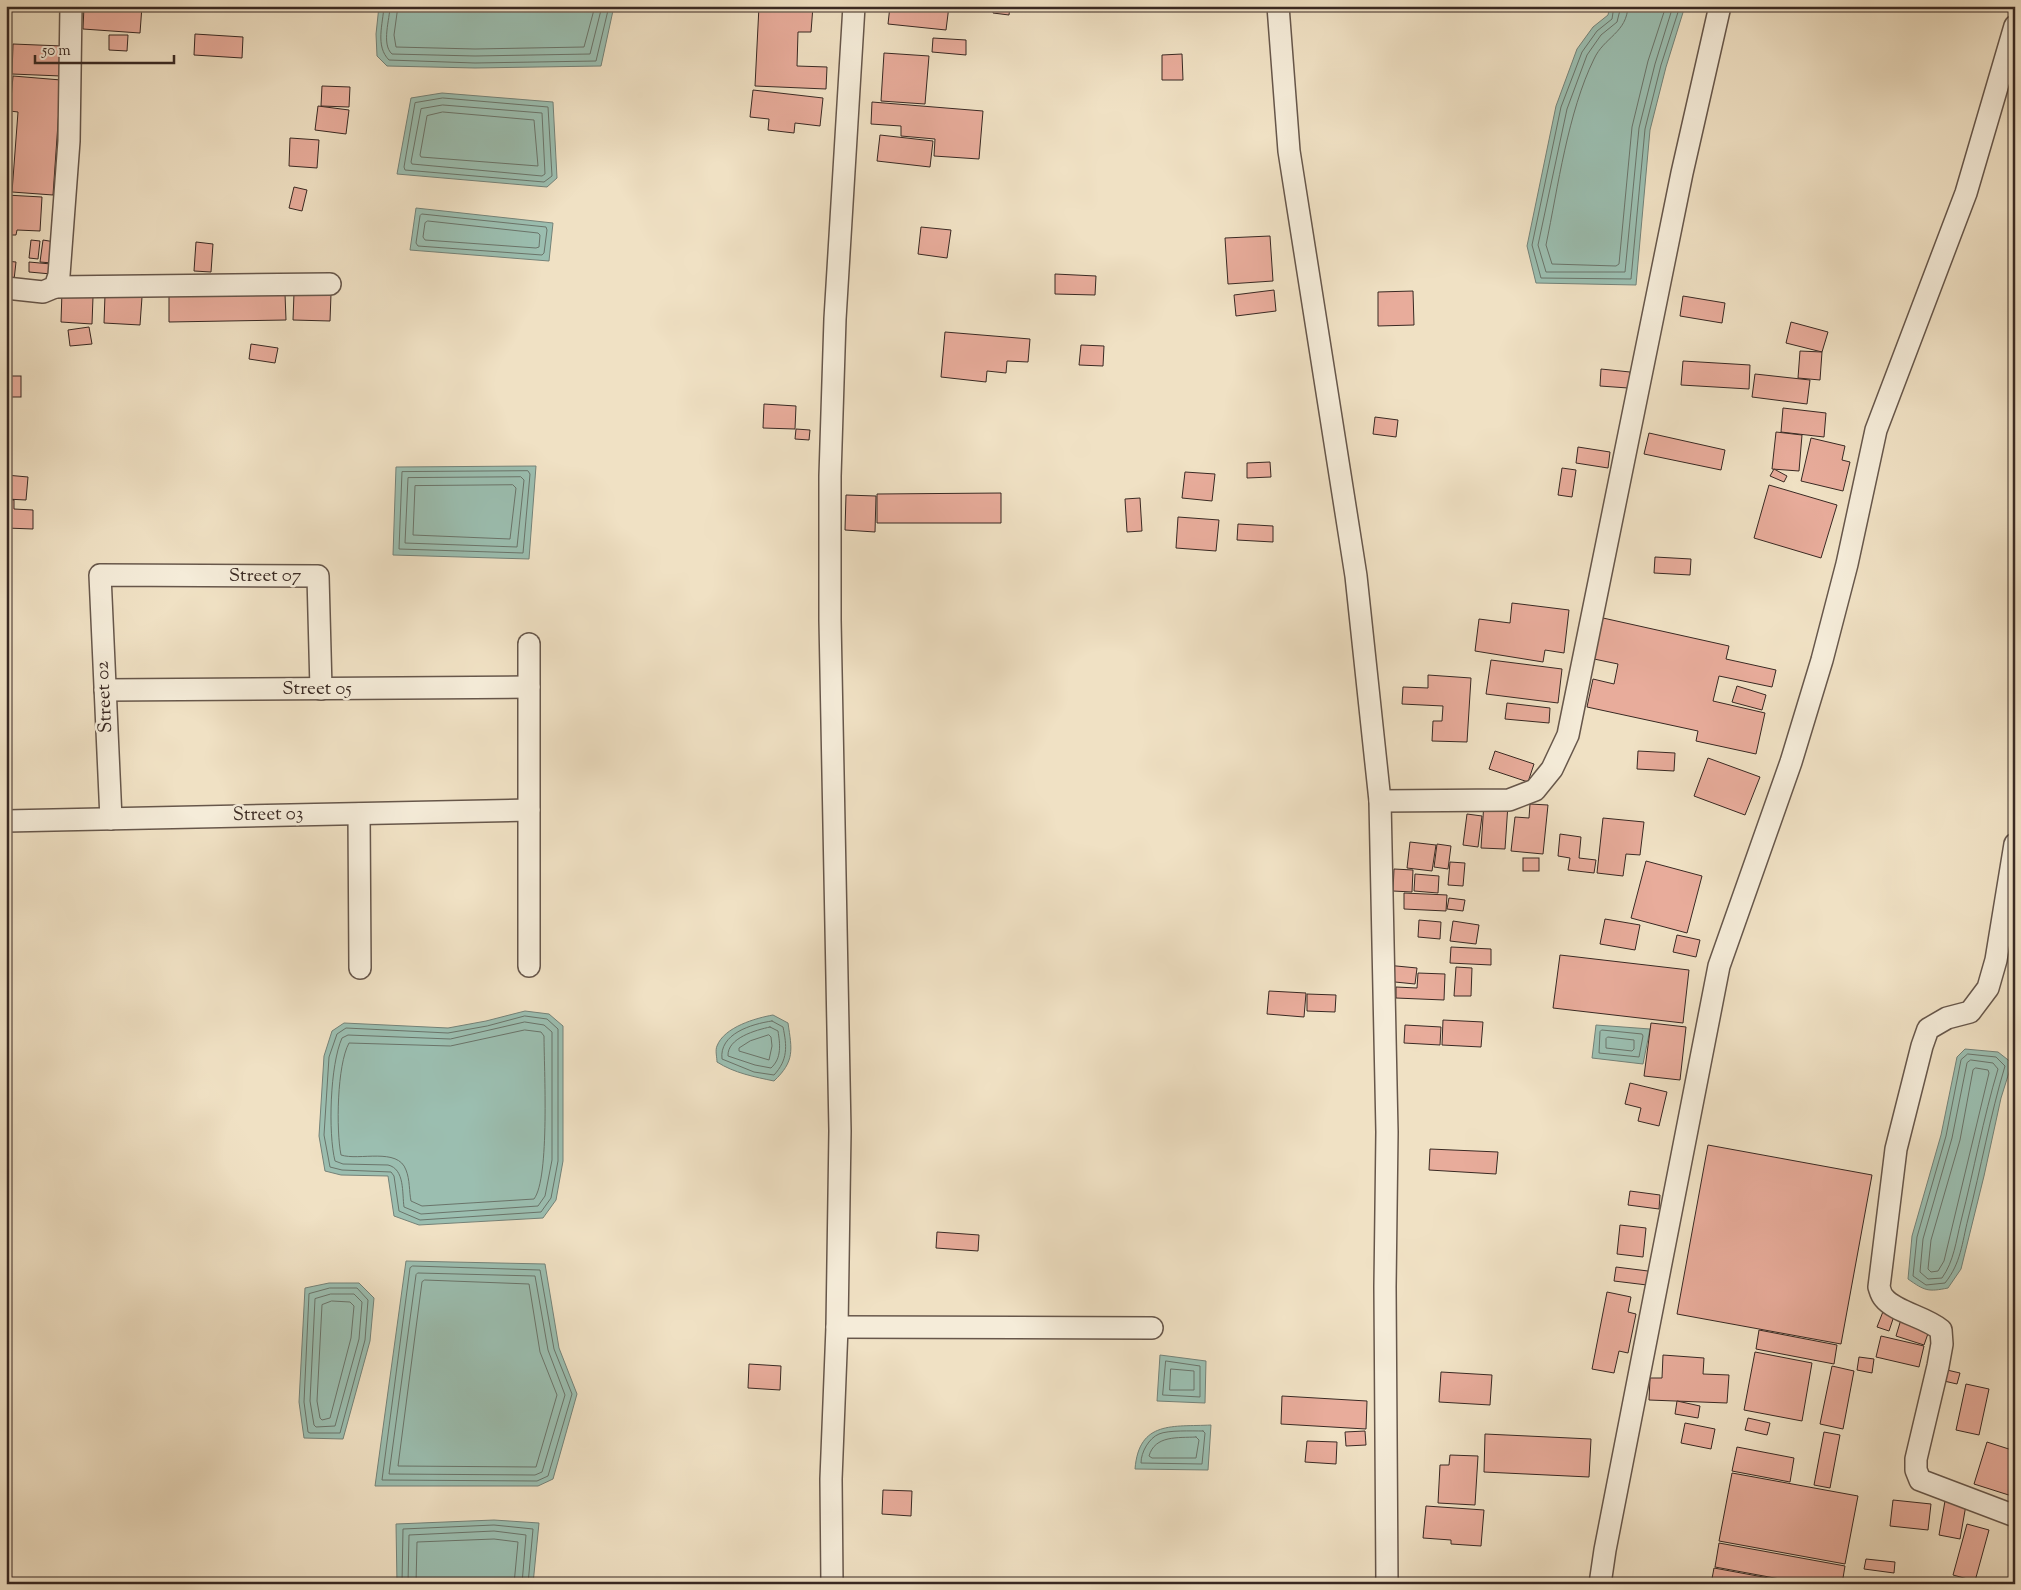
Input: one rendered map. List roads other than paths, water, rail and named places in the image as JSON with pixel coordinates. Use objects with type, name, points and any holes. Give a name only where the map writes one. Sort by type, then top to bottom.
[{"type":"street","points":[[55,287],[59,275],[69,141],[70,6]]},
{"type":"street","points":[[832,1584],[831,1479],[837,1327],[840,1131],[830,640],[830,476],[835,319],[854,6]]},
{"type":"street","points":[[1278,6],[1289,151],[1356,576],[1380,801],[1387,1132],[1385,1287],[1387,1584]]},
{"type":"street","points":[[1380,801],[1509,800],[1535,790],[1552,769],[1568,735],[1682,173],[1720,6]]},
{"type":"street","points":[[1600,1584],[1718,966],[1792,762],[1822,660],[1847,564],[1876,430],[1966,193],[2015,26]]},
{"type":"street","points":[[6,288],[43,292],[55,287],[330,284]]},
{"type":"street","name":"Street 07","points":[[100,575],[318,576],[321,689]]},
{"type":"street","name":"Street 02","points":[[100,575],[111,819]]},
{"type":"street","points":[[529,644],[529,966]]},
{"type":"street","name":"Street 05","points":[[105,690],[529,688]]},
{"type":"street","name":"Street 03","points":[[6,821],[529,810]]},
{"type":"street","points":[[360,814],[360,968]]},
{"type":"street","points":[[2015,844],[1996,960],[1988,988],[1970,1012],[1948,1018],[1928,1029],[1922,1046],[1896,1149],[1879,1286],[1883,1298],[1901,1309],[1932,1323],[1940,1330],[1942,1344],[1938,1366],[1916,1459],[1916,1470],[1920,1480],[2015,1516]]},
{"type":"street","points":[[837,1327],[1152,1328]]},
{"type":"water","points":[[379,6],[614,6],[601,66],[475,68],[387,66],[377,56],[376,34]]},
{"type":"water","points":[[1610,6],[1685,6],[1666,67],[1650,130],[1636,285],[1536,283],[1527,246],[1556,106],[1577,49],[1593,27],[1608,15]]},
{"type":"water","points":[[442,93],[553,102],[557,178],[547,187],[397,174],[411,98]]},
{"type":"water","points":[[416,208],[553,223],[549,261],[410,250]]},
{"type":"water","points":[[536,466],[529,559],[393,555],[396,467]]},
{"type":"water","points":[[525,1011],[549,1014],[563,1026],[563,1161],[556,1200],[543,1218],[419,1225],[394,1216],[388,1176],[341,1175],[325,1171],[319,1136],[324,1056],[332,1031],[344,1023],[448,1028]]},
{"type":"water","points":[[773,1015],[788,1023],[791,1048],[786,1067],[774,1081],[737,1072],[717,1062],[716,1048],[726,1034],[741,1024]]},
{"type":"water","points":[[1596,1025],[1650,1029],[1643,1064],[1592,1058]]},
{"type":"water","points":[[1965,1049],[1998,1052],[2012,1063],[2001,1098],[1961,1269],[1948,1288],[1927,1290],[1908,1279],[1912,1236],[1941,1135],[1957,1057]]},
{"type":"water","points":[[406,1261],[545,1264],[559,1348],[577,1394],[553,1479],[538,1486],[375,1486]]},
{"type":"water","points":[[329,1283],[359,1283],[374,1298],[370,1341],[343,1439],[304,1438],[299,1402],[305,1288]]},
{"type":"water","points":[[1160,1355],[1206,1361],[1205,1403],[1157,1401]]},
{"type":"water","points":[[1211,1425],[1208,1470],[1135,1469],[1138,1453],[1143,1442],[1151,1434],[1160,1429],[1171,1427]]},
{"type":"water","points":[[494,1520],[539,1523],[533,1584],[397,1584],[396,1524]]}]
